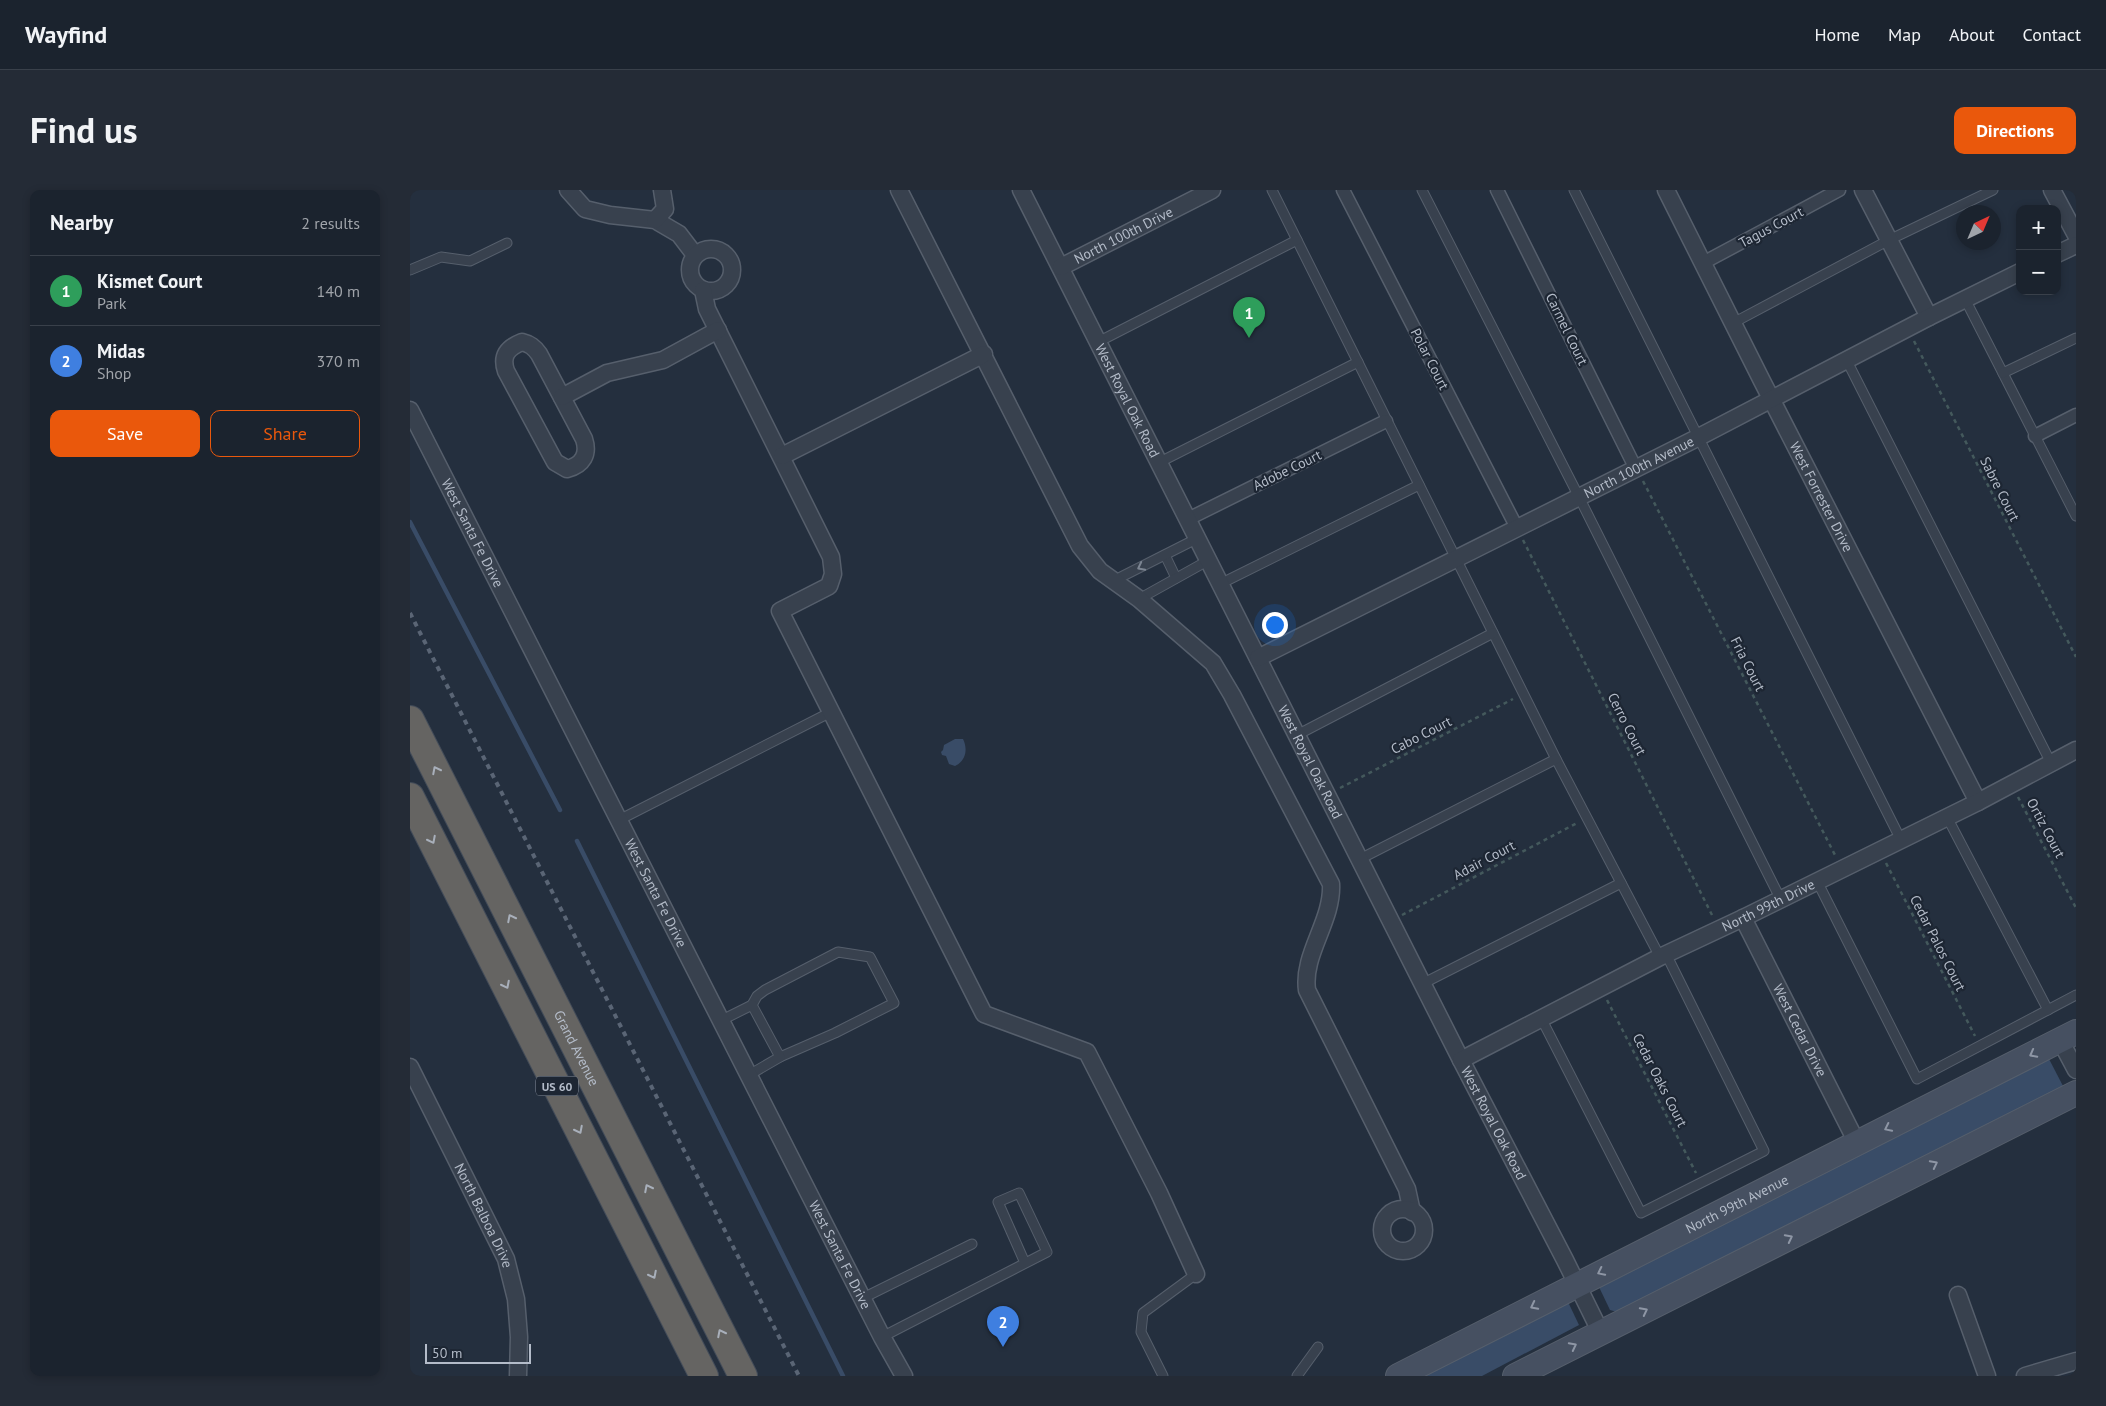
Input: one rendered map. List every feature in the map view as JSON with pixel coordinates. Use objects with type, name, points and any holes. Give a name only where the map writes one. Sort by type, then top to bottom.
[{"type":"highway","name":"Grand Avenue","points":[[410,720],[743,1376]]},
{"type":"highway","name":"US 60","points":[[410,797],[704,1376]]},
{"type":"main road","name":"North 99th Avenue","points":[[1398,1376],[1577,1283],[2068,1036]]},
{"type":"main road","points":[[1515,1376],[2076,1093]]},
{"type":"street","points":[[568,190],[586,208],[610,215],[655,220],[680,234],[695,255]]},
{"type":"street","points":[[655,220],[665,209],[662,190]]},
{"type":"street","points":[[899,190],[1080,546],[1100,571],[1140,599],[1214,663],[1331,884],[1332,898],[1305,979],[1307,990],[1407,1189],[1412,1212]]},
{"type":"street","name":"North 100th Drive","points":[[1061,267],[1212,190]]},
{"type":"street","name":"Polar Court","points":[[1343,190],[1517,528]]},
{"type":"street","name":"Carmel Court","points":[[1497,190],[1636,468]]},
{"type":"street","name":"Tagus Court","points":[[1703,263],[1840,190]]},
{"type":"street","points":[[1863,190],[1929,317]]},
{"type":"street","points":[[2052,190],[2076,235]]},
{"type":"street","name":"West Royal Oak Road","points":[[1024,191],[1098,342],[1390,921],[1601,1333]]},
{"type":"street","name":"West Forrester Drive","points":[[1671,192],[1703,263],[1771,400],[1978,802]]},
{"type":"street","points":[[2061,252],[2076,245]]},
{"type":"street","points":[[708,249],[715,249],[727,256],[730,262],[731,276],[723,288],[717,291],[703,290],[692,281],[690,274],[691,261],[695,255],[708,249]]},
{"type":"street","name":"North 100th Avenue","points":[[1258,658],[1697,438],[1929,317],[2016,274]]},
{"type":"street","points":[[703,290],[707,309],[832,557],[833,574],[828,586],[780,611],[984,1014],[1087,1052],[1159,1193],[1196,1274]]},
{"type":"street","points":[[562,398],[607,373],[663,360],[718,330]]},
{"type":"street","points":[[522,342],[529,343],[535,347],[562,398],[587,447],[582,462],[576,467],[567,468],[560,466],[550,456],[506,371],[503,362],[505,354],[510,348],[522,342]]},
{"type":"street","points":[[782,456],[984,354]]},
{"type":"street","name":"West Santa Fe Drive","points":[[410,410],[882,1337],[904,1376]]},
{"type":"street","points":[[2035,436],[2076,414]]},
{"type":"street","name":"Adobe Court","points":[[1188,519],[1386,421]]},
{"type":"street","name":"North 99th Drive","points":[[1461,1060],[1663,956],[1781,900],[1978,802],[2076,750]]},
{"type":"street","name":"West Cedar Drive","points":[[1743,918],[1857,1143]]},
{"type":"street","points":[[2068,1036],[2076,1070]]},
{"type":"street","name":"North Balboa Drive","points":[[410,1067],[506,1259],[516,1299],[519,1337],[518,1376]]},
{"type":"street","points":[[1958,1295],[1988,1376]]},
{"type":"street","points":[[2025,1376],[2076,1361]]},
{"type":"lane","points":[[1272,190],[1556,759],[1621,883],[1663,956],[1764,1151],[1641,1213],[1541,1018]]},
{"type":"lane","points":[[1422,190],[1579,497],[1781,900]]},
{"type":"lane","points":[[1574,190],[1697,438],[1901,840]]},
{"type":"lane","points":[[1733,323],[1889,240],[1993,190]]},
{"type":"lane","points":[[1098,342],[1296,240]]},
{"type":"lane","points":[[410,270],[441,257],[470,261],[507,243]]},
{"type":"lane","points":[[1965,299],[2076,516]]},
{"type":"lane","points":[[2003,373],[2076,338]]},
{"type":"lane","points":[[1847,361],[2051,763]]},
{"type":"lane","points":[[1160,462],[1358,362]]},
{"type":"lane","points":[[1220,584],[1419,485]]},
{"type":"lane","points":[[2066,498],[2076,493]]},
{"type":"lane","points":[[1115,580],[1198,538]]},
{"type":"lane","points":[[1165,555],[1176,578]]},
{"type":"lane","points":[[1140,599],[1209,560]]},
{"type":"lane","points":[[1297,735],[1493,633]]},
{"type":"lane","points":[[619,820],[831,712]]},
{"type":"lane","points":[[1360,859],[1556,759]]},
{"type":"lane","points":[[1946,818],[2048,1010]]},
{"type":"lane","points":[[1817,882],[1917,1078],[2076,995]]},
{"type":"lane","points":[[1422,984],[1621,883]]},
{"type":"lane","points":[[722,1020],[752,1005],[757,996],[765,990],[838,952],[870,957],[894,1003],[835,1033],[780,1057],[749,1075]]},
{"type":"lane","points":[[752,1005],[780,1057]]},
{"type":"lane","points":[[882,1337],[1047,1252],[1019,1193],[998,1202],[1025,1263]]},
{"type":"lane","points":[[863,1298],[972,1244]]},
{"type":"lane","points":[[1162,1376],[1141,1332],[1143,1313],[1196,1274]]},
{"type":"lane","points":[[1297,1376],[1318,1347]]},
{"type":"path","name":"Sabre Court","points":[[1908,328],[2076,657]]},
{"type":"path","name":"Fria Court","points":[[1636,468],[1842,869]]},
{"type":"path","name":"Cerro Court","points":[[1517,528],[1719,930]]},
{"type":"path","name":"Cabo Court","points":[[1327,794],[1523,693]]},
{"type":"path","name":"Ortiz Court","points":[[2011,784],[2076,908]]},
{"type":"path","name":"Adair Court","points":[[1390,921],[1587,818]]},
{"type":"path","name":"Cedar Palos Court","points":[[1879,851],[1980,1044]]},
{"type":"path","name":"Cedar Oaks Court","points":[[1601,988],[1701,1182]]},
{"type":"water","points":[[955,739],[963,739],[966,751],[962,761],[955,766],[949,764],[946,756],[942,755],[941,752],[944,745]]},
{"type":"water","points":[[2046,1057],[2049,1059],[2063,1086],[1617,1312],[1610,1310],[1599,1287]]},
{"type":"water","points":[[1564,1301],[1569,1304],[1579,1325],[1482,1376],[1419,1376]]},
{"type":"waterway","points":[[410,522],[560,810]]},
{"type":"waterway","points":[[577,841],[843,1376]]},
{"type":"railway","points":[[410,613],[799,1376]]},
{"type":"place","name":"Kismet Court","points":[[1249,338]]},
{"type":"place","name":"Midas","points":[[1003,1347]]}]
